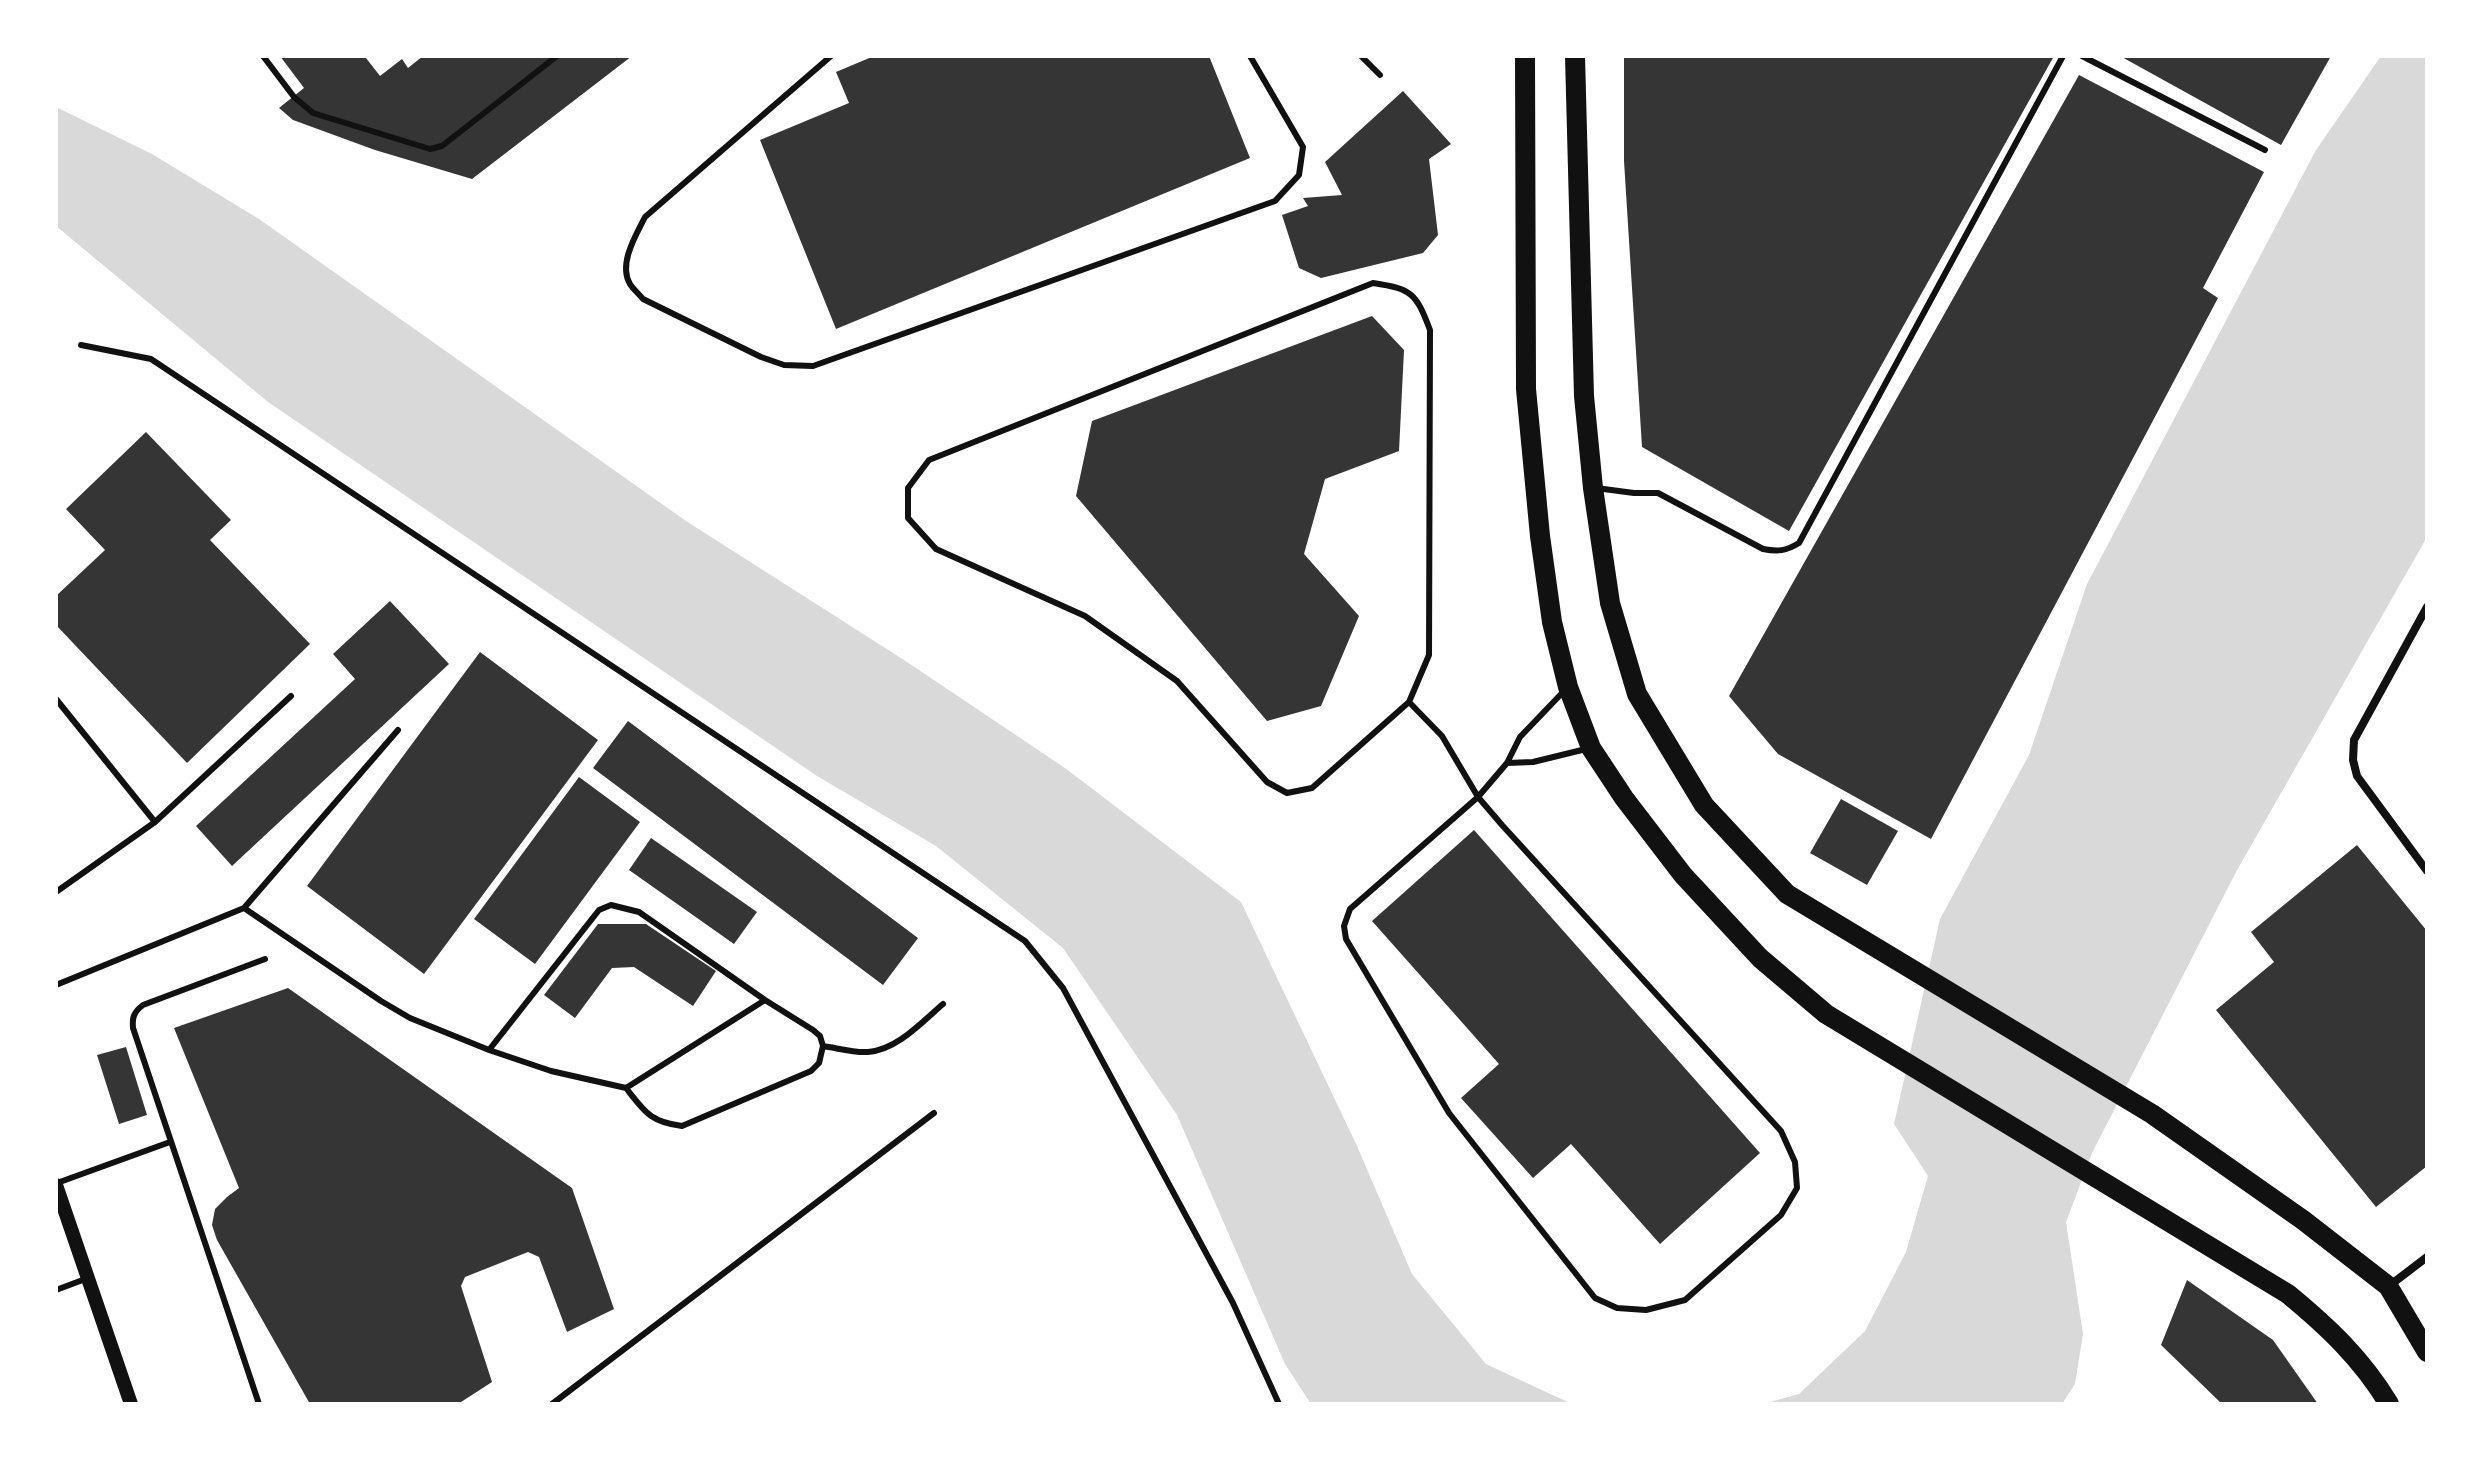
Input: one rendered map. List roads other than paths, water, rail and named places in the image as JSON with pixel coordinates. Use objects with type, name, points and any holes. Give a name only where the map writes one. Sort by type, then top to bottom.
[{"type":"main road","points":[[1525,56],[1526,389],[1540,536],[1552,622],[1568,687],[1591,748],[1624,798],[1683,875],[1760,958],[1826,1014],[2288,1294],[2331,1329],[2376,1382],[2389,1404]]},
{"type":"main road","points":[[1575,56],[1584,396],[1593,488],[1610,603],[1637,694],[1704,805],[1787,894],[2152,1114],[2303,1220],[2388,1286],[2427,1352]]},
{"type":"street","points":[[2427,607],[2354,740],[2353,760],[2357,776],[2427,871]]},
{"type":"street","points":[[56,1184],[131,1404]]},
{"type":"street","points":[[2388,1286],[2427,1257]]},
{"type":"lane","points":[[263,56],[294,97],[313,113],[430,149],[442,146],[557,56]]},
{"type":"lane","points":[[831,56],[645,217],[626,263],[629,283],[643,299],[761,357],[784,365],[813,366],[1275,201],[1299,175],[1303,147],[1250,56]]},
{"type":"lane","points":[[1361,56],[1380,75]]},
{"type":"lane","points":[[1593,488],[1658,493],[1763,549],[1776,552],[1799,543],[2063,56]]},
{"type":"lane","points":[[2082,56],[2265,150]]},
{"type":"lane","points":[[1373,283],[1402,288],[1419,303],[1430,330],[1429,655],[1409,702],[1312,788],[1287,793],[1267,782],[1177,681],[1085,616],[936,549],[908,518],[908,488],[929,460],[1373,283]]},
{"type":"lane","points":[[81,345],[151,359],[1025,941],[1063,988],[1233,1303],[1279,1404]]},
{"type":"lane","points":[[1409,702],[1442,736],[1478,797],[1781,1131],[1795,1162],[1797,1188],[1781,1215],[1685,1300],[1646,1310],[1617,1308],[1595,1298],[1449,1113],[1346,939],[1344,926],[1350,909],[1478,797],[1507,763],[1520,737],[1568,687]]},
{"type":"lane","points":[[56,892],[155,822],[291,696]]},
{"type":"lane","points":[[56,699],[155,822]]},
{"type":"lane","points":[[56,985],[244,908],[398,730]]},
{"type":"lane","points":[[1507,763],[1533,762],[1591,748]]},
{"type":"lane","points":[[244,908],[410,1018],[489,1050],[551,1071],[626,1088],[650,1118],[665,1124],[682,1126],[811,1071],[819,1063],[823,1046],[820,1036],[813,1030],[639,912],[611,905],[599,910],[489,1050]]},
{"type":"lane","points":[[259,1404],[170,1142],[132,1019],[143,1005],[265,959]]},
{"type":"lane","points":[[626,1088],[765,1000]]},
{"type":"lane","points":[[823,1046],[866,1053],[883,1049],[901,1039],[943,1004]]},
{"type":"lane","points":[[552,1404],[934,1113]]},
{"type":"lane","points":[[56,1184],[170,1142]]},
{"type":"lane","points":[[56,1290],[88,1278]]}]
